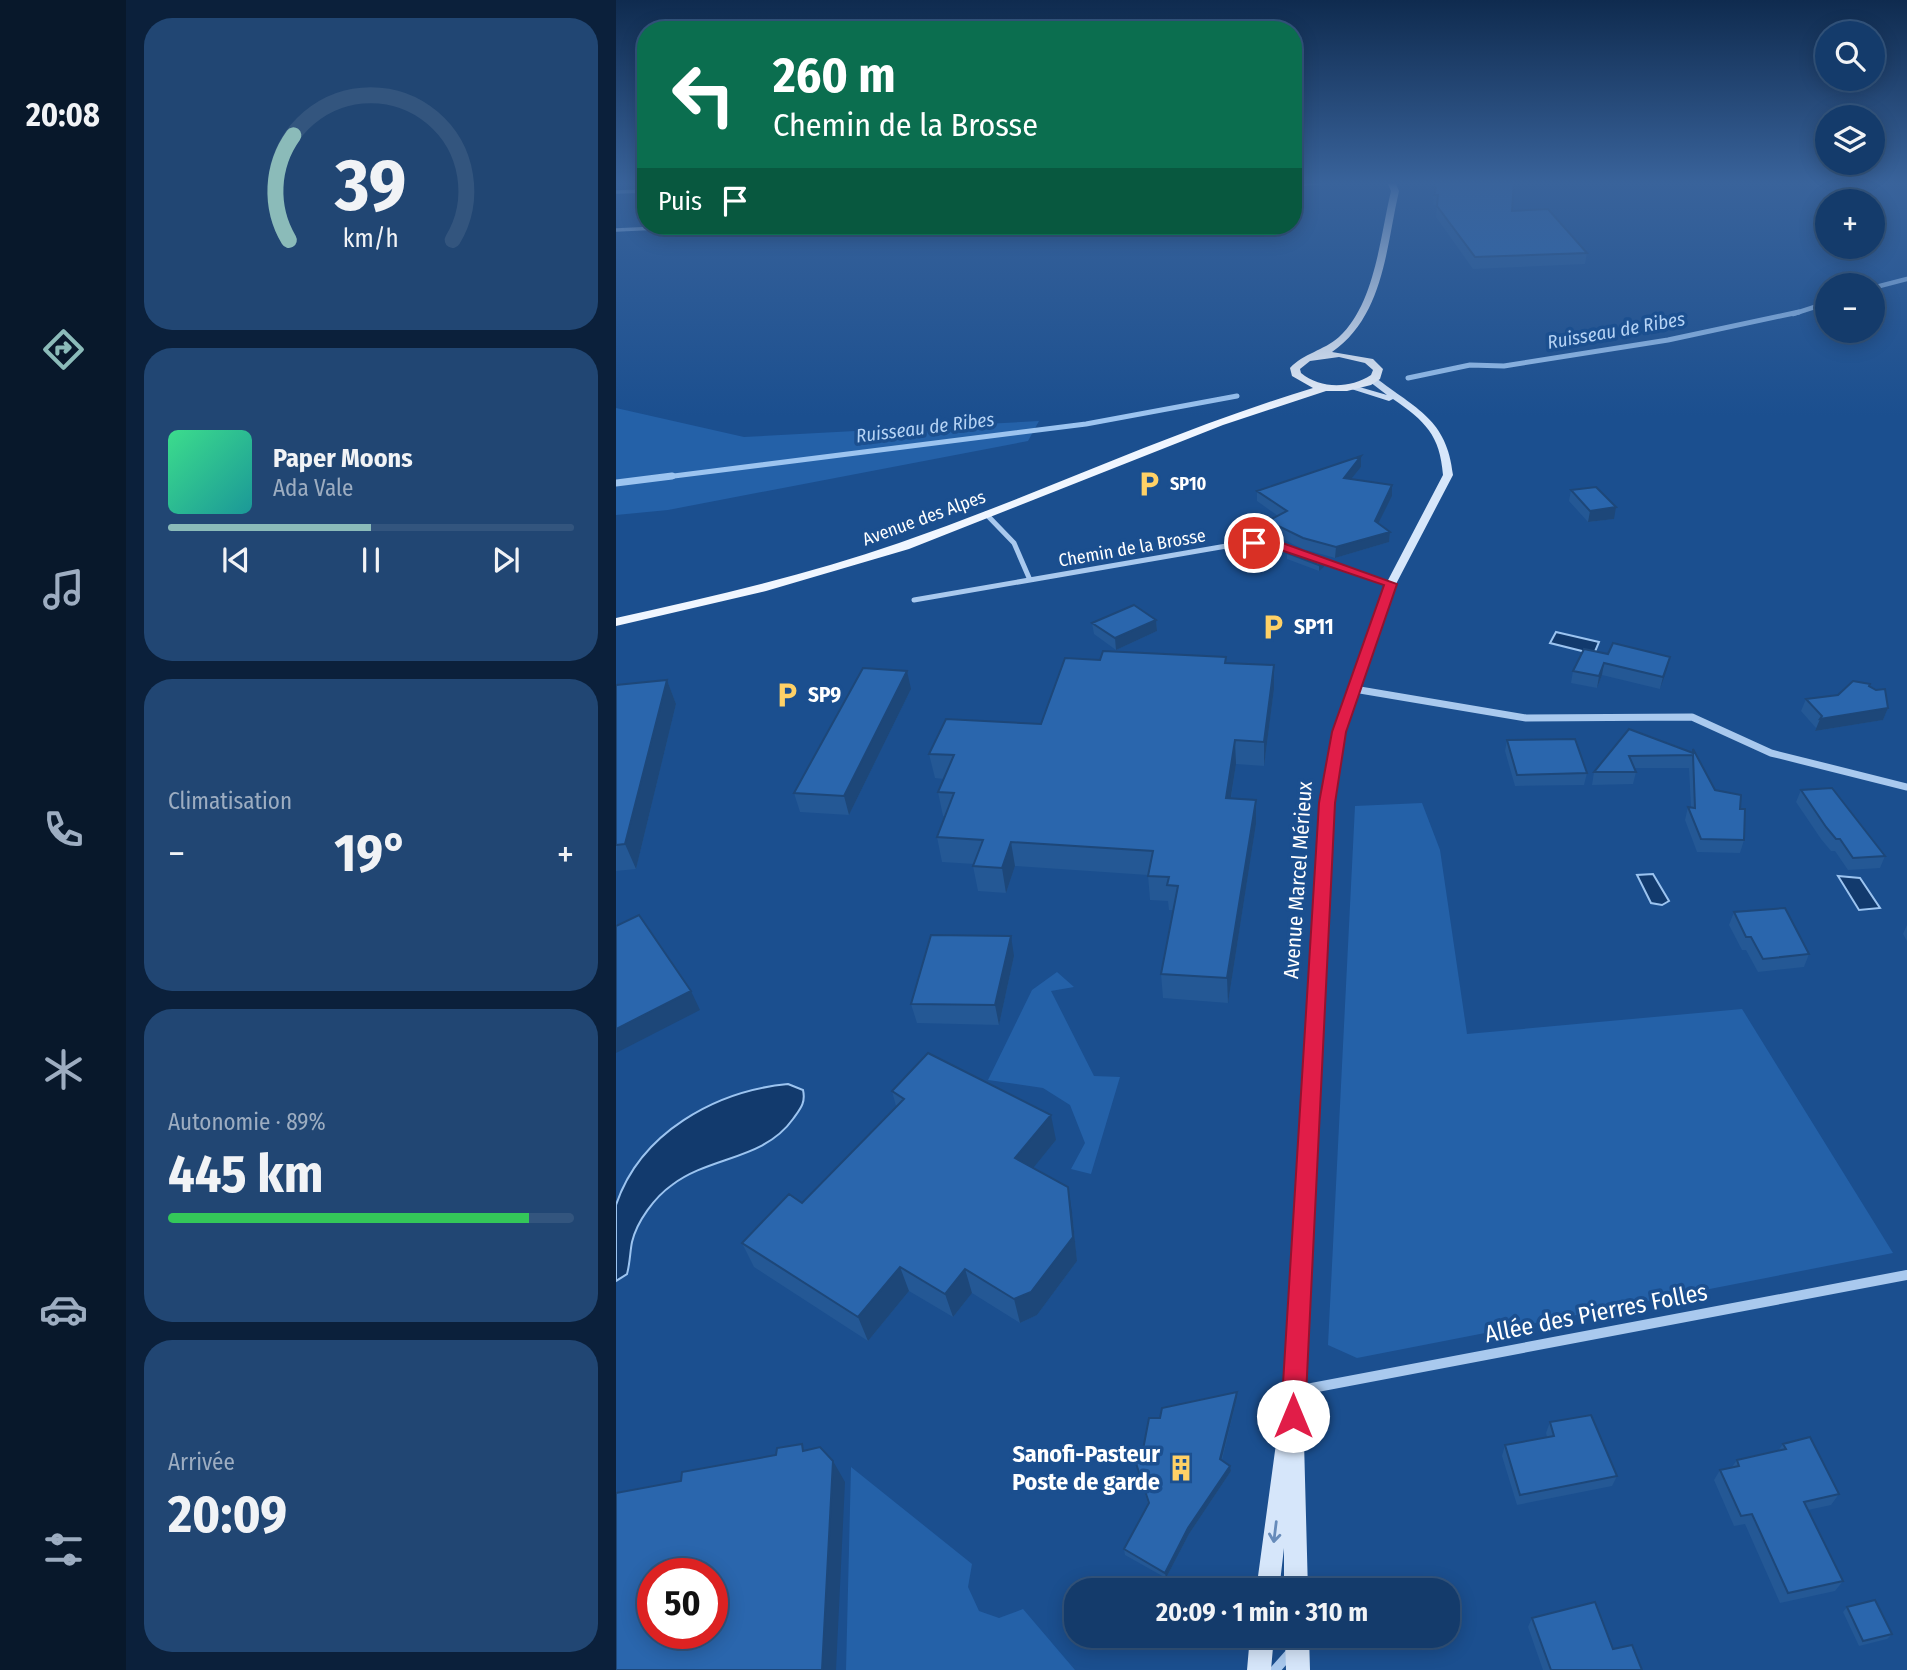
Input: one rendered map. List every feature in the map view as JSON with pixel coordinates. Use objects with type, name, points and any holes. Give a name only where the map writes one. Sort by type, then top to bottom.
[{"type":"main road","points":[[1319,355],[1335,347],[1357,323],[1370,300],[1379,260]]},
{"type":"main road","points":[[1357,323],[1360,357]]},
{"type":"main road","points":[[1290,382],[1349,387],[1373,380],[1378,369],[1360,357],[1319,355]]},
{"type":"main road","name":"Avenue des Alpes","points":[[1233,415],[1290,382],[1299,363],[1319,355]]},
{"type":"main road","name":"Avenue Marcel Mérieux","points":[[1269,1578],[1293,1391],[1327,803],[1339,732],[1391,584],[1448,475],[1448,454],[1441,436],[1413,408],[1373,380]]},
{"type":"main road","name":"Avenue des Alpes","points":[[616,622],[825,571],[904,545],[1233,415],[1326,387]]},
{"type":"main road","name":"Avenue Marcel Mérieux","points":[[1349,387],[1374,392],[1413,408]]},
{"type":"main road","name":"Avenue Marcel Mérieux","points":[[1293,1391],[1296,1578]]},
{"type":"main road","points":[[1259,1670],[1261,1648]]},
{"type":"main road","points":[[1297,1648],[1298,1670]]},
{"type":"street","points":[[986,514],[1014,543],[1030,580]]},
{"type":"street","name":"Chemin de la Brosse","points":[[915,600],[1238,544],[1270,543],[1391,584]]},
{"type":"street","points":[[1354,689],[1526,718],[1692,717],[1771,753],[1907,787]]},
{"type":"street","name":"Allée des Pierres Folles","points":[[1293,1391],[1907,1275]]},
{"type":"street","points":[[1275,1670],[1292,1648]]},
{"type":"shaded area","points":[[616,408],[744,437],[1039,421],[1028,441],[668,510],[616,515]]},
{"type":"shaded area","points":[[1556,632],[1599,642],[1594,654],[1550,643]]},
{"type":"shaded area","points":[[1422,803],[1440,850],[1467,1034],[1742,1009],[1893,1253],[1357,1358],[1328,1345],[1355,806]]},
{"type":"shaded area","points":[[1653,874],[1669,901],[1662,905],[1651,903],[1637,875]]},
{"type":"shaded area","points":[[1838,876],[1860,878],[1880,908],[1859,910]]},
{"type":"shaded area","points":[[1057,972],[1074,987],[1051,991],[1094,1076],[1120,1077],[1091,1174],[1071,1169],[1085,1143],[1070,1105],[1043,1088],[988,1080],[1032,990]]},
{"type":"shaded area","points":[[788,1084],[803,1090],[804,1095],[802,1106],[793,1119],[767,1143],[703,1168],[666,1190],[653,1203],[638,1226],[632,1242],[627,1274],[616,1281],[616,1205],[627,1179],[643,1157],[662,1137],[708,1106],[761,1088]]},
{"type":"shaded area","points":[[851,1467],[972,1564],[968,1587],[979,1611],[999,1618],[1023,1609],[1075,1670],[846,1670]]},
{"type":"building","points":[[1361,456],[1344,478],[1392,485],[1375,521],[1390,532],[1336,547],[1303,538],[1268,521],[1287,511],[1257,491]]},
{"type":"building","points":[[1596,487],[1616,507],[1590,511],[1571,490]]},
{"type":"building","points":[[1292,550],[1324,561],[1319,565],[1287,553]]},
{"type":"building","points":[[1134,605],[1156,620],[1115,638],[1092,623]]},
{"type":"building","points":[[1613,643],[1670,657],[1663,677],[1604,663],[1599,676],[1573,671],[1584,649],[1608,654]]},
{"type":"building","points":[[1103,651],[1226,657],[1225,663],[1274,665],[1264,742],[1235,740],[1226,798],[1256,800],[1227,978],[1161,974],[1178,886],[1167,885],[1169,877],[1148,876],[1153,851],[1011,842],[1002,868],[973,866],[983,840],[937,837],[954,793],[938,792],[954,755],[929,754],[946,719],[1041,724],[1065,658],[1100,660]]},
{"type":"building","points":[[863,668],[907,671],[844,796],[794,793]]},
{"type":"building","points":[[667,680],[625,844],[616,845],[616,685]]},
{"type":"building","points":[[1853,681],[1870,684],[1869,686],[1876,690],[1885,689],[1888,708],[1820,719],[1822,716],[1806,699],[1838,695]]},
{"type":"building","points":[[1629,729],[1693,753],[1693,749],[1715,790],[1741,795],[1740,809],[1745,809],[1744,840],[1701,839],[1688,807],[1695,808],[1693,755],[1629,756],[1636,772],[1594,772]]},
{"type":"building","points":[[1575,739],[1587,773],[1517,775],[1507,740]]},
{"type":"building","points":[[1832,788],[1885,856],[1853,858],[1840,839],[1836,839],[1826,827],[1801,790]]},
{"type":"building","points":[[1785,908],[1809,954],[1763,959],[1751,937],[1746,937],[1734,912]]},
{"type":"building","points":[[639,915],[691,991],[616,1029],[616,926]]},
{"type":"building","points":[[931,935],[1011,936],[995,1005],[911,1004]]},
{"type":"building","points":[[928,1053],[1051,1115],[1015,1158],[1068,1187],[1073,1237],[1031,1292],[1014,1299],[965,1269],[945,1294],[900,1267],[858,1317],[742,1243],[789,1194],[802,1203],[904,1099],[892,1091]]},
{"type":"building","name":"Sanofi-Pasteur Poste de garde","points":[[1237,1392],[1220,1459],[1230,1466],[1188,1528],[1165,1573],[1124,1549],[1149,1503],[1133,1454],[1142,1455],[1149,1418],[1160,1418],[1162,1408]]},
{"type":"building","points":[[1591,1415],[1617,1476],[1520,1495],[1505,1445],[1554,1436],[1550,1422]]},
{"type":"building","points":[[1810,1437],[1839,1494],[1804,1502],[1843,1581],[1788,1593],[1752,1514],[1741,1516],[1720,1470],[1739,1466],[1737,1460],[1786,1449],[1783,1444]]},
{"type":"building","points":[[802,1444],[803,1451],[820,1447],[833,1461],[822,1670],[616,1670],[616,1493],[681,1481],[682,1472],[776,1455],[777,1448]]},
{"type":"building","points":[[1875,1600],[1892,1634],[1863,1641],[1847,1607]]},
{"type":"building","points":[[1595,1602],[1613,1649],[1632,1645],[1642,1670],[1551,1670],[1532,1618]]},
{"type":"waterway","name":"Ruisseau de Ribes","points":[[1885,285],[1907,279]]},
{"type":"waterway","name":"Ruisseau de Ribes","points":[[1793,314],[1815,307]]},
{"type":"waterway","name":"Ruisseau de Ribes","points":[[1408,378],[1470,365],[1504,366],[1668,340],[1799,312]]},
{"type":"waterway","name":"Ruisseau de Ribes","points":[[658,478],[1086,424],[1237,396]]},
{"type":"waterway","name":"Ruisseau de Ribes","points":[[616,483],[672,476]]},
{"type":"place","name":"SP10","points":[[1149,484]]},
{"type":"place","name":"SP11","points":[[1273,627]]},
{"type":"place","name":"SP9","points":[[787,695]]},
{"type":"place","name":"Sanofi-Pasteur Poste de garde","points":[[1181,1468]]},
{"type":"route","points":[[1254,543],[1270,543],[1391,584],[1339,732],[1327,803],[1293,1416]]}]
